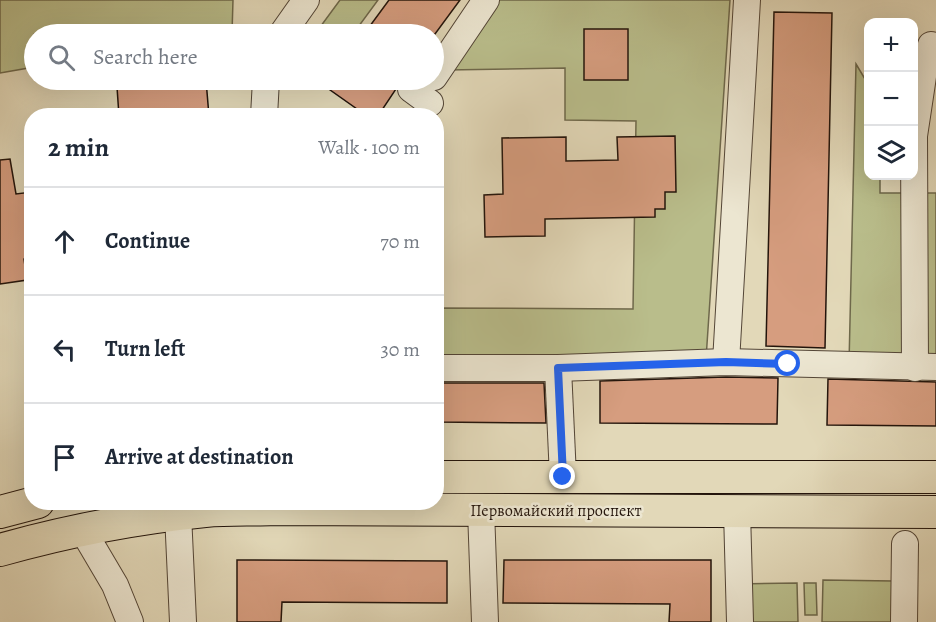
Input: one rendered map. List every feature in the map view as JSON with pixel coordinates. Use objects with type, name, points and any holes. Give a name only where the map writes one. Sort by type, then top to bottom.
[{"type":"main road","name":"Первомайский проспект","points":[[444,477],[936,477]]},
{"type":"main road","points":[[0,512],[24,506]]},
{"type":"main road","name":"Первомайский проспект","points":[[0,549],[82,529],[178,514],[240,510]]},
{"type":"main road","name":"Первомайский проспект","points":[[444,510],[936,512]]},
{"type":"street","points":[[289,24],[306,0]]},
{"type":"street","points":[[444,61],[486,0]]},
{"type":"street","points":[[726,362],[747,0]]},
{"type":"street","points":[[444,368],[558,368],[726,362],[925,368],[914,136],[925,63],[931,45],[936,46]]},
{"type":"street","points":[[264,108],[265,90]]},
{"type":"street","points":[[558,368],[563,477]]},
{"type":"street","points":[[481,510],[485,622]]},
{"type":"street","points":[[737,511],[740,622]]},
{"type":"street","points":[[178,514],[183,622]]},
{"type":"street","points":[[82,529],[115,585],[130,622]]},
{"type":"street","points":[[904,622],[905,544]]},
{"type":"green space","points":[[0,0],[233,0],[232,24],[24,24],[24,69],[0,73]]},
{"type":"green space","points":[[340,0],[378,0],[360,24],[322,24]]},
{"type":"green space","points":[[495,0],[730,0],[706,359],[444,357],[444,308],[633,309],[636,121],[565,120],[565,68],[447,70]]},
{"type":"green space","points":[[856,64],[864,77],[864,180],[880,180],[880,193],[936,193],[936,363],[849,364]]},
{"type":"green space","points":[[823,580],[893,581],[893,622],[822,622]]},
{"type":"green space","points":[[797,583],[798,622],[737,622],[737,584]]},
{"type":"green space","points":[[804,583],[816,583],[817,615],[805,615]]},
{"type":"building","points":[[389,0],[460,0],[442,24],[371,24]]},
{"type":"building","points":[[774,12],[832,13],[825,348],[766,346]]},
{"type":"building","points":[[584,29],[628,29],[628,80],[584,80]]},
{"type":"building","points":[[117,90],[207,90],[208,108],[118,108]]},
{"type":"building","points":[[330,90],[395,90],[383,108],[356,108]]},
{"type":"building","points":[[675,136],[676,192],[665,192],[665,209],[655,209],[655,217],[545,219],[545,236],[485,237],[484,195],[503,194],[502,138],[566,137],[566,161],[618,160],[617,137]]},
{"type":"building","points":[[10,159],[16,194],[24,193],[24,280],[0,284],[0,160]]},
{"type":"building","points":[[726,377],[778,378],[777,424],[600,423],[600,381]]},
{"type":"building","points":[[828,379],[936,382],[936,426],[827,425]]},
{"type":"building","points":[[444,383],[544,383],[546,423],[444,422]]},
{"type":"building","points":[[237,560],[447,561],[447,603],[282,602],[281,622],[237,622]]},
{"type":"building","points":[[504,560],[711,560],[711,622],[669,622],[670,604],[503,603]]},
{"type":"route","points":[[563,477],[558,368],[726,362],[788,364]]}]
